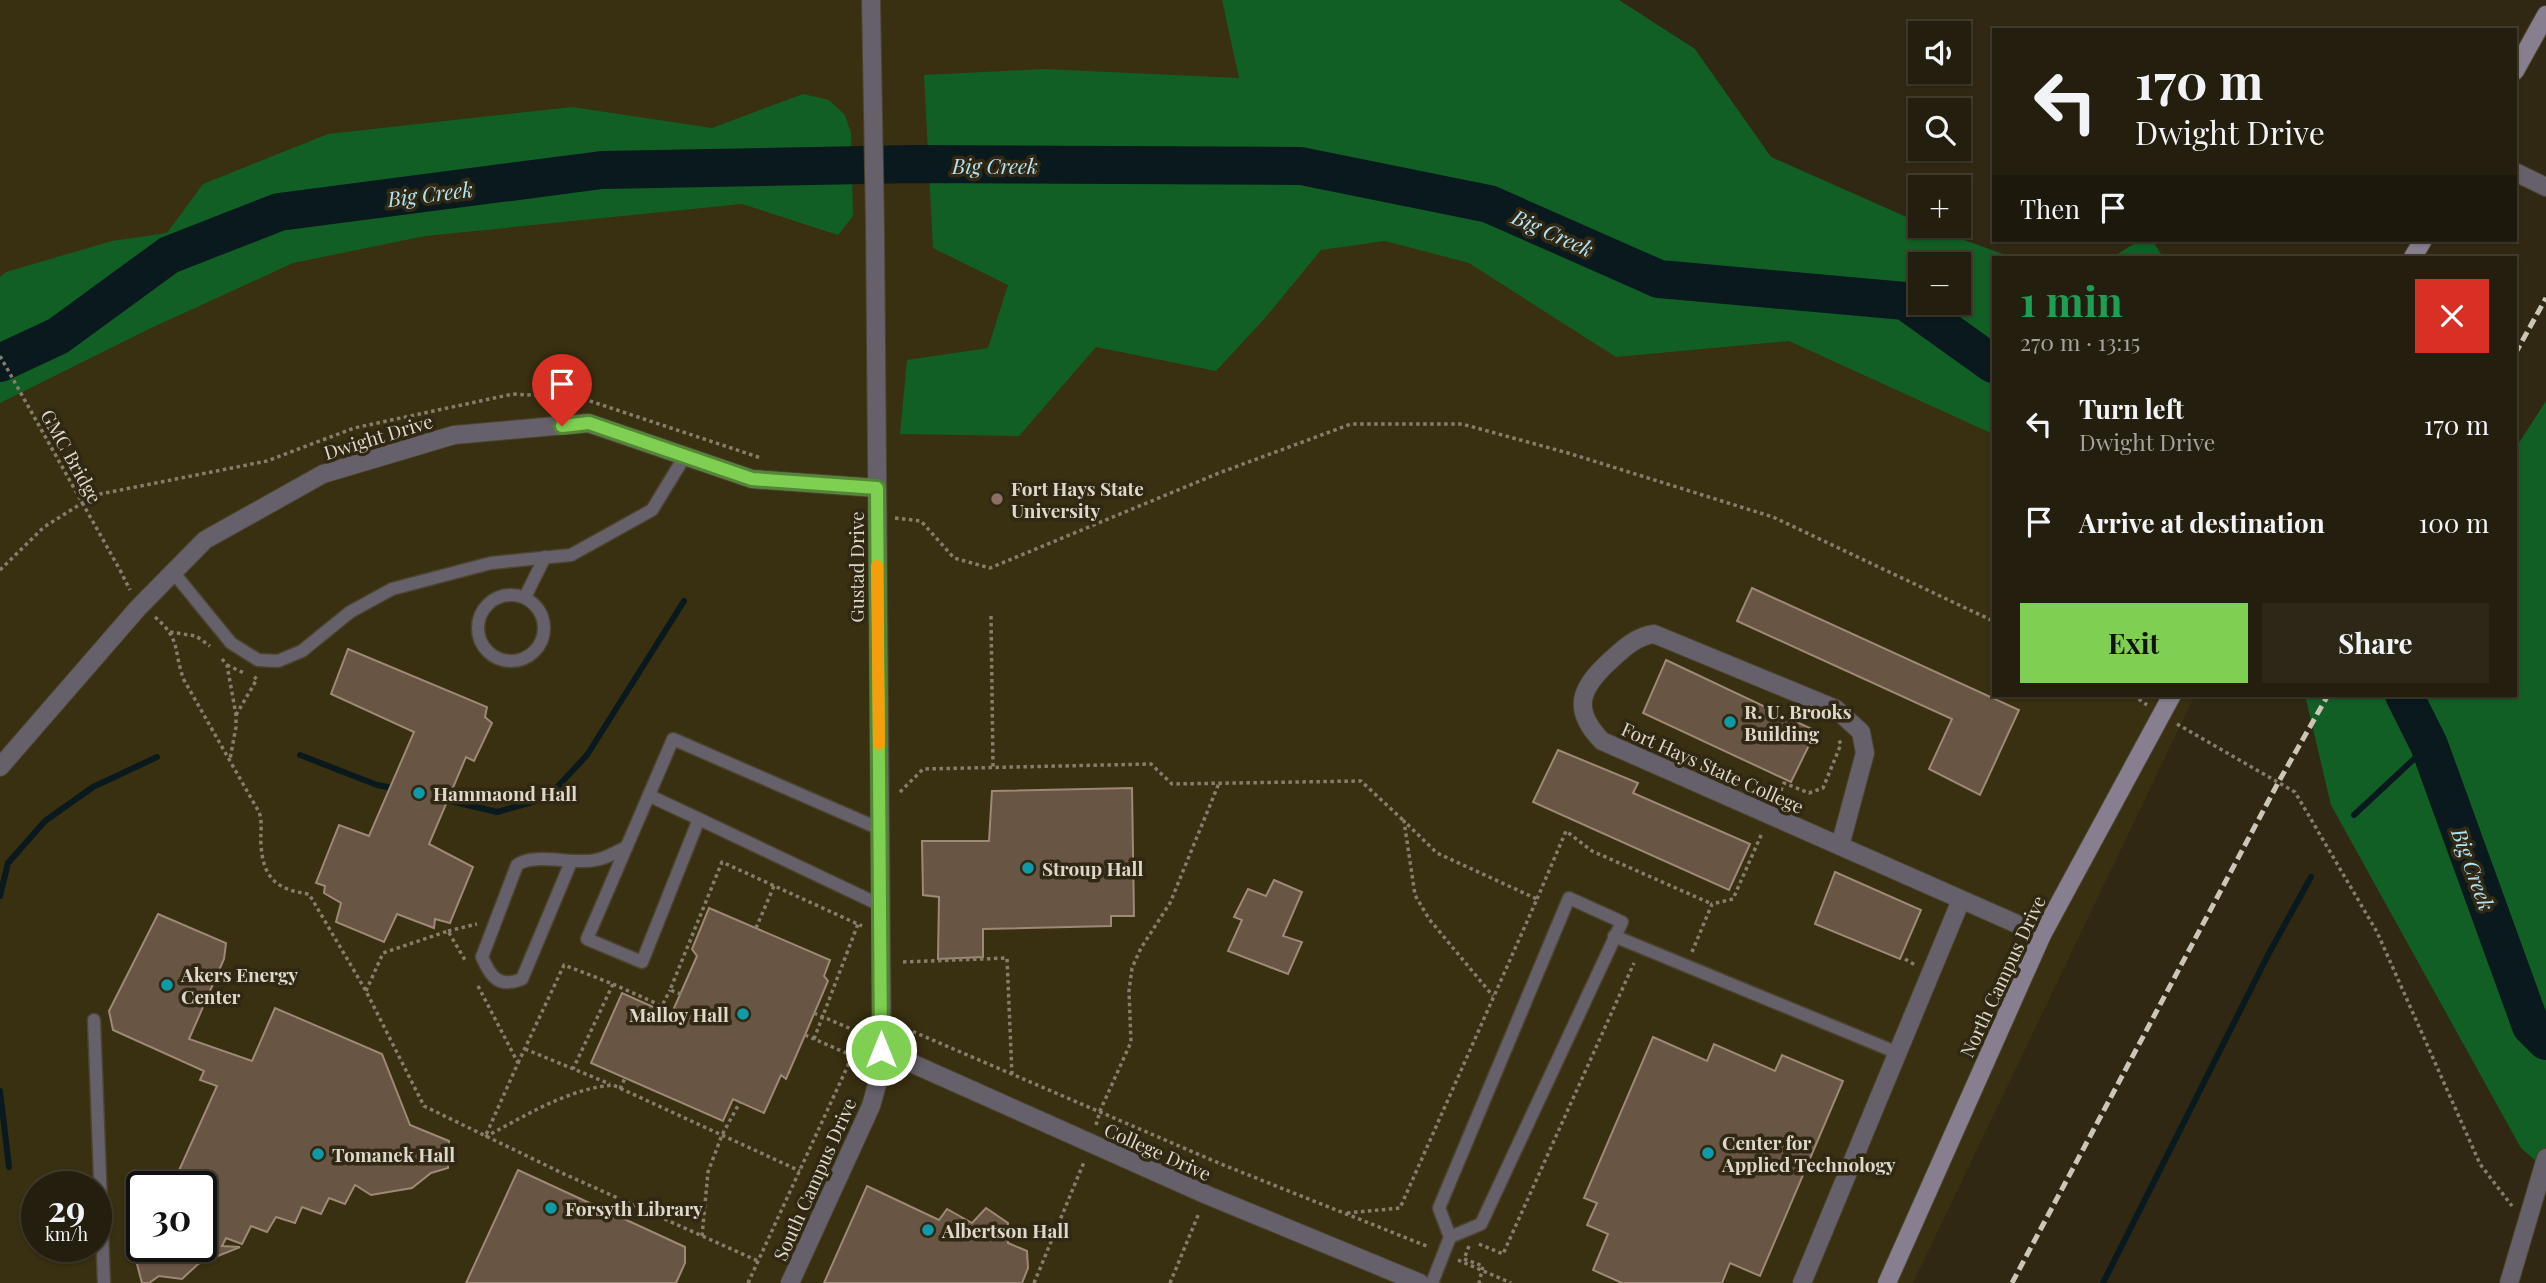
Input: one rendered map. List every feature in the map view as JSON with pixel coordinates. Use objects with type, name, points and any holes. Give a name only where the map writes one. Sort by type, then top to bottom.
[{"type":"main road","points":[[2517,67],[2546,15]]},
{"type":"main road","name":"North Campus Drive","points":[[1887,1283],[2042,935],[2171,697]]},
{"type":"street","name":"Gustad Drive","points":[[871,0],[876,226],[881,1050]]},
{"type":"street","points":[[2517,173],[2546,187]]},
{"type":"street","name":"Dwight Drive","points":[[0,767],[138,608],[205,540],[323,474],[454,435],[589,423],[752,479],[877,488]]},
{"type":"street","name":"Fort Hays State College","points":[[1840,846],[1864,753],[1861,732],[1836,709],[1654,634],[1645,635],[1625,647],[1586,687],[1583,712],[1588,727],[1602,741],[1961,900],[2042,935]]},
{"type":"street","points":[[1802,1283],[1961,900]]},
{"type":"street","name":"College Drive","points":[[881,1050],[1207,1195],[1420,1283]]},
{"type":"street","name":"South Campus Drive","points":[[790,1283],[871,1106],[878,1081],[881,1050]]},
{"type":"street","points":[[2510,1283],[2546,1158]]},
{"type":"lane","points":[[173,572],[231,643],[258,660],[278,662],[302,651],[349,612],[392,589],[491,563],[571,555],[652,510],[685,456]]},
{"type":"lane","points":[[526,597],[545,556]]},
{"type":"lane","points":[[515,594],[526,597],[541,613],[545,624],[544,635],[533,654],[512,662],[501,660],[484,647],[479,637],[481,616],[494,599],[515,594]]},
{"type":"lane","points":[[699,819],[642,962],[587,939],[673,739],[880,829]]},
{"type":"lane","points":[[650,796],[880,905]]},
{"type":"lane","points":[[571,862],[522,979],[511,983],[498,981],[488,971],[482,957],[517,865],[523,860],[533,859],[571,862],[596,860],[626,847]]},
{"type":"lane","points":[[1432,1283],[1450,1237],[1439,1208],[1569,898],[1622,922],[1481,1224],[1450,1237]]},
{"type":"lane","points":[[1614,936],[1898,1053]]},
{"type":"lane","points":[[94,1020],[104,1283]]},
{"type":"path","name":"GMC Bridge","points":[[0,356],[120,570]]},
{"type":"path","points":[[0,570],[44,527],[95,495],[267,461],[354,428],[513,394],[581,398],[761,458],[773,459]]},
{"type":"path","points":[[877,518],[921,521],[954,558],[990,568],[1219,473],[1351,424],[1462,424],[1568,453],[1773,517],[1992,621]]},
{"type":"path","points":[[138,608],[157,618],[170,632],[176,643],[179,667],[184,680],[259,812],[263,860],[268,874],[276,883],[291,892],[309,894],[366,991],[424,1106],[485,1138],[758,1261]]},
{"type":"path","points":[[991,616],[993,767]]},
{"type":"path","points":[[170,632],[196,636],[216,650],[226,665],[236,715],[230,760]]},
{"type":"path","points":[[226,665],[257,679],[236,715]]},
{"type":"path","points":[[2160,715],[2295,792],[2376,932],[2480,1164],[2527,1226]]},
{"type":"path","points":[[1345,1214],[1400,1208],[1566,831],[1592,851],[1713,904],[1733,899],[1784,783],[1809,793],[1823,788],[1841,744],[1834,732]]},
{"type":"path","points":[[900,792],[923,769],[993,767],[1151,764],[1172,784],[1361,781],[1437,853],[1537,899]]},
{"type":"path","points":[[1034,1283],[1091,1144],[1100,1111],[1131,1042],[1129,991],[1132,968],[1141,948],[1170,903],[1219,783]]},
{"type":"path","points":[[1404,821],[1415,895],[1429,919],[1493,996]]},
{"type":"path","points":[[485,1138],[564,965],[662,1006],[722,862],[867,928]]},
{"type":"path","points":[[756,928],[774,886]]},
{"type":"path","points":[[1686,966],[1713,904]]},
{"type":"path","points":[[366,991],[383,953],[477,924],[493,929]]},
{"type":"path","points":[[814,1039],[858,924]]},
{"type":"path","points":[[448,931],[469,968]]},
{"type":"path","points":[[903,962],[1007,958],[1012,1075]]},
{"type":"path","points":[[1905,959],[1914,963],[1918,971]]},
{"type":"path","points":[[1479,1283],[1483,1266],[1464,1259],[1471,1241],[1503,1254],[1635,962]]},
{"type":"path","points":[[475,980],[518,1063]]},
{"type":"path","points":[[573,1069],[613,984]]},
{"type":"path","points":[[670,990],[681,994]]},
{"type":"path","points":[[814,1013],[863,1034]]},
{"type":"path","points":[[748,1283],[863,1034],[869,1013],[1511,1283]]},
{"type":"path","points":[[805,1035],[853,1056]]},
{"type":"path","points":[[525,1049],[612,1085],[800,1171]]},
{"type":"path","points":[[620,1089],[625,1078]]},
{"type":"path","points":[[485,1138],[533,1111],[598,1087],[612,1085]]},
{"type":"path","points":[[702,1236],[708,1172],[722,1135],[740,1102]]},
{"type":"path","points":[[1170,1283],[1207,1195]]},
{"type":"shaded area","name":"Fort Hays State University","points":[[0,0],[1590,0],[1754,197],[1963,252],[1908,252],[1908,315],[1971,315],[1971,254],[1992,260],[1992,697],[2194,697],[1913,1283],[0,1283]]},
{"type":"green space","points":[[1222,0],[1619,0],[1695,49],[1771,157],[1908,218],[1908,238],[1959,238],[2008,256],[1992,256],[1992,434],[1789,341],[1616,357],[1469,263],[1385,241],[1321,250],[1265,318],[1216,371],[1096,347],[1019,436],[900,434],[907,360],[988,348],[1008,285],[933,248],[924,75],[1044,69],[1239,78]]},
{"type":"green space","points":[[803,94],[829,100],[845,115],[851,133],[853,216],[838,235],[742,204],[425,236],[293,263],[149,329],[0,403],[0,277],[6,272],[112,241],[167,233],[203,184],[328,134],[572,107],[712,128]]},
{"type":"green space","points":[[2137,242],[2153,242],[2162,256],[2115,256]]},
{"type":"green space","points":[[2546,401],[2546,1170],[2521,1148],[2331,805],[2305,697],[2517,697],[2517,446]]},
{"type":"building","points":[[1752,588],[2019,710],[1980,795],[1929,769],[1952,719],[1737,621]]},
{"type":"building","name":"Hammaond Hall","points":[[348,649],[487,707],[485,717],[492,723],[474,761],[466,757],[429,844],[473,867],[450,923],[435,919],[434,928],[397,914],[384,942],[336,922],[341,903],[324,893],[325,886],[316,883],[339,825],[369,836],[414,732],[331,694]]},
{"type":"building","name":"R. U. Brooks Building","points":[[1666,660],[1816,731],[1791,782],[1643,713]]},
{"type":"building","points":[[1558,750],[1638,783],[1633,793],[1750,844],[1729,890],[1533,802]]},
{"type":"building","name":"Stroup Hall","points":[[1132,788],[1134,916],[1111,916],[1111,926],[983,929],[983,957],[938,959],[939,897],[923,895],[922,841],[989,841],[992,791]]},
{"type":"building","points":[[1835,872],[1921,910],[1900,959],[1815,924]]},
{"type":"building","points":[[1274,880],[1302,892],[1283,936],[1302,942],[1288,974],[1228,951],[1242,920],[1234,917],[1248,889],[1266,896]]},
{"type":"building","name":"Malloy Hall","points":[[709,908],[830,960],[824,976],[828,981],[805,1035],[786,1079],[781,1075],[764,1113],[733,1099],[723,1121],[591,1063],[622,993],[671,1015],[697,956],[692,949]]},
{"type":"building","name":"Tomanek Hall","points":[[158,914],[226,943],[224,959],[189,1039],[252,1061],[275,1008],[382,1054],[410,1125],[449,1141],[448,1168],[431,1173],[412,1188],[371,1195],[355,1185],[345,1204],[329,1198],[321,1214],[302,1207],[295,1223],[276,1217],[267,1232],[251,1226],[242,1244],[226,1238],[222,1246],[240,1247],[217,1256],[217,1171],[179,1171],[217,1086],[200,1080],[204,1071],[113,1030],[109,1011]]},
{"type":"building","name":"Center for Applied Technology","points":[[1653,1037],[1707,1061],[1714,1044],[1775,1071],[1782,1055],[1843,1081],[1760,1276],[1730,1263],[1722,1283],[1622,1283],[1593,1270],[1608,1234],[1587,1225],[1597,1203],[1584,1198]]},
{"type":"building","name":"Forsyth Library","points":[[518,1170],[685,1247],[685,1263],[676,1283],[466,1283]]},
{"type":"building","name":"Albertson Hall","points":[[867,1186],[939,1220],[947,1209],[972,1223],[986,1208],[1008,1223],[1008,1243],[1027,1251],[1028,1268],[1022,1283],[824,1283]]},
{"type":"building","name":"Tomanek Hall","points":[[203,1262],[182,1279],[159,1276],[149,1283],[142,1283],[137,1264]]},
{"type":"waterway","name":"Big Creek","points":[[0,363],[58,336],[169,255],[279,212],[602,170],[914,164],[1301,166],[1489,204],[1659,279],[1905,301],[1992,363]]},
{"type":"waterway","points":[[442,799],[497,812],[547,798],[587,755],[684,601]]},
{"type":"waterway","name":"Big Creek","points":[[2405,697],[2429,745],[2531,1026],[2546,1041]]},
{"type":"waterway","points":[[2354,815],[2429,745]]},
{"type":"waterway","points":[[300,755],[377,785],[398,789]]},
{"type":"waterway","points":[[0,896],[8,863],[45,821],[93,787],[157,757]]},
{"type":"waterway","points":[[2103,1283],[2269,953],[2311,877]]},
{"type":"waterway","points":[[0,1091],[9,1167]]},
{"type":"railway","points":[[2517,350],[2546,298]]},
{"type":"railway","points":[[2012,1283],[2278,783],[2327,697]]},
{"type":"slow traffic","points":[[877,566],[879,744]]},
{"type":"place","name":"Fort Hays State University","points":[[997,499]]},
{"type":"place","name":"R. U. Brooks Building","points":[[1730,722]]},
{"type":"place","name":"Hammaond Hall","points":[[419,793]]},
{"type":"place","name":"Stroup Hall","points":[[1028,868]]},
{"type":"place","name":"Akers Energy Center","points":[[167,985]]},
{"type":"place","name":"Malloy Hall","points":[[743,1014]]},
{"type":"place","name":"Center for Applied Technology","points":[[1708,1153]]},
{"type":"place","name":"Tomanek Hall","points":[[318,1154]]},
{"type":"place","name":"Forsyth Library","points":[[551,1208]]},
{"type":"place","name":"Albertson Hall","points":[[928,1230]]},
{"type":"route","points":[[562,426],[589,423],[752,479],[877,488],[881,1050]]}]
